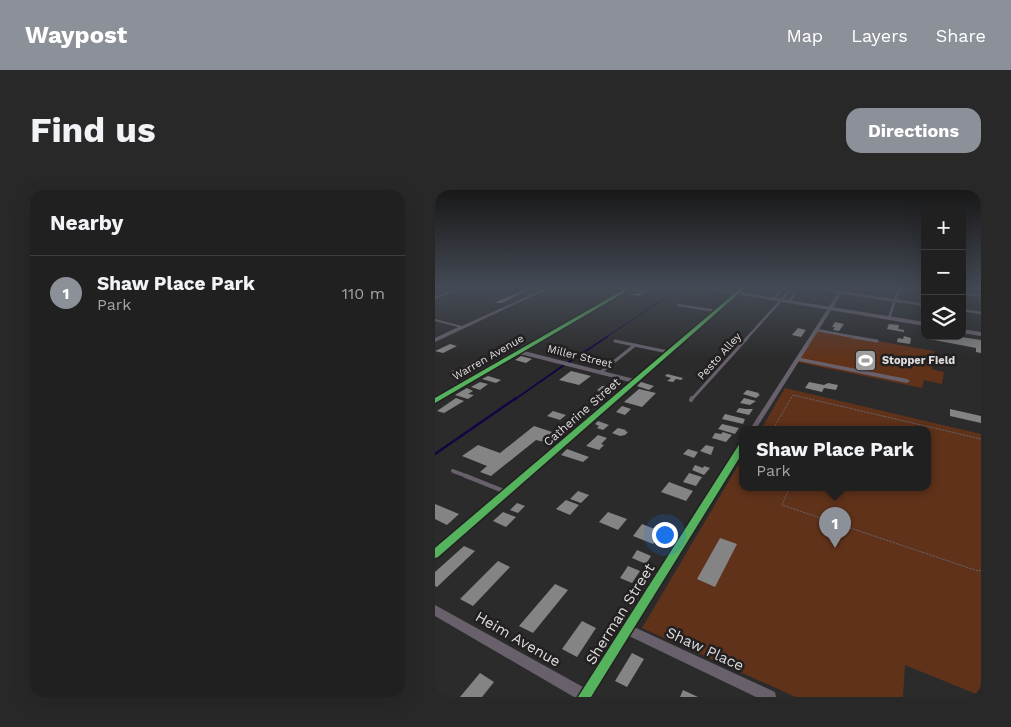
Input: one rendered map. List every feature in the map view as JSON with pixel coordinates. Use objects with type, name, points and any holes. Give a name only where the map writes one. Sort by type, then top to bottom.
[{"type":"street","points":[[435,340],[496,312]]},
{"type":"street","name":"Warren Avenue","points":[[435,401],[589,312]]},
{"type":"street","name":"Catherine Street","points":[[435,554],[715,312]]},
{"type":"street","points":[[755,426],[828,312]]},
{"type":"street","points":[[847,312],[921,323]]},
{"type":"street","points":[[435,320],[462,327]]},
{"type":"street","points":[[966,331],[981,334]]},
{"type":"street","name":"Miller Street","points":[[520,352],[635,381]]},
{"type":"street","points":[[797,359],[907,381]]},
{"type":"street","name":"Sherman Street","points":[[585,696],[739,451]]},
{"type":"street","name":"Heim Avenue","points":[[435,610],[585,696]]},
{"type":"street","name":"Shaw Place","points":[[626,629],[771,697]]},
{"type":"lane","name":"Pesto Alley","points":[[691,400],[767,312]]},
{"type":"lane","points":[[889,318],[891,312]]},
{"type":"lane","points":[[817,330],[877,341]]},
{"type":"lane","points":[[615,341],[668,352]]},
{"type":"lane","points":[[601,372],[635,345]]},
{"type":"lane","points":[[453,471],[506,492]]},
{"type":"path","points":[[775,426],[793,396],[924,426]]},
{"type":"path","points":[[931,428],[981,439]]},
{"type":"path","points":[[788,491],[782,506],[979,571],[981,570]]},
{"type":"shaded area","name":"Stopper Field","points":[[817,330],[934,351],[932,369],[944,372],[942,384],[924,380],[922,388],[797,362]]},
{"type":"shaded area","points":[[785,388],[981,434],[981,696],[905,665],[903,697],[796,697],[642,628],[739,464],[739,491],[931,491],[931,426],[763,426]]},
{"type":"building","points":[[835,322],[844,324],[839,331],[833,330],[835,327],[832,327]]},
{"type":"building","points":[[889,324],[899,325],[898,329],[904,330],[904,332],[887,329]]},
{"type":"building","points":[[798,328],[806,330],[801,337],[792,335]]},
{"type":"building","points":[[904,336],[911,338],[910,344],[897,342],[898,338],[903,339]]},
{"type":"building","points":[[966,338],[981,340],[981,353],[976,352],[976,348],[934,340],[966,340]]},
{"type":"building","points":[[450,344],[457,346],[443,353],[435,351]]},
{"type":"building","points":[[502,345],[513,347],[497,354],[489,352],[502,348],[499,347]]},
{"type":"building","points":[[521,356],[532,359],[526,363],[515,360]]},
{"type":"building","points":[[477,359],[484,361],[470,371],[461,368]]},
{"type":"building","points":[[454,370],[467,374],[458,379],[451,377],[457,374],[450,372]]},
{"type":"building","points":[[571,371],[591,376],[579,385],[559,380]]},
{"type":"building","points":[[667,374],[683,378],[681,380],[676,379],[673,382],[667,381],[671,378],[665,376]]},
{"type":"building","points":[[488,376],[501,380],[496,383],[482,379]]},
{"type":"building","points":[[480,382],[488,384],[480,390],[471,387]]},
{"type":"building","points":[[641,382],[654,386],[649,390],[637,386]]},
{"type":"building","points":[[809,382],[838,385],[836,390],[824,388],[822,392],[805,388]]},
{"type":"building","points":[[602,386],[612,388],[604,394],[597,390]]},
{"type":"building","points":[[467,388],[473,391],[468,394],[474,395],[468,399],[455,395]]},
{"type":"building","points":[[639,389],[656,393],[642,407],[624,402]]},
{"type":"building","points":[[747,390],[759,393],[760,395],[756,398],[743,394]]},
{"type":"building","points":[[456,398],[464,401],[444,413],[437,411]]},
{"type":"building","points":[[744,398],[756,401],[750,405],[740,403]]},
{"type":"building","points":[[622,406],[631,409],[625,415],[616,412]]},
{"type":"building","points":[[739,408],[753,409],[749,415],[736,412]]},
{"type":"building","points":[[950,409],[981,416],[981,423],[950,416]]},
{"type":"building","points":[[553,411],[566,415],[560,420],[547,416]]},
{"type":"building","points":[[725,414],[745,419],[743,424],[722,419]]},
{"type":"building","points":[[598,421],[609,425],[603,430],[597,428],[599,426],[595,424]]},
{"type":"building","points":[[722,424],[739,428],[735,434],[718,429]]},
{"type":"building","points":[[534,426],[555,433],[544,442],[536,440],[491,476],[480,472],[487,466],[462,456],[478,445],[500,453]]},
{"type":"building","points":[[618,428],[628,432],[620,436],[612,433]]},
{"type":"building","points":[[723,432],[732,435],[726,442],[712,438],[715,433],[721,434]]},
{"type":"building","points":[[598,435],[607,438],[601,444],[604,445],[599,450],[586,446]]},
{"type":"building","points":[[706,445],[714,447],[711,455],[700,451]]},
{"type":"building","points":[[567,449],[589,457],[583,462],[561,455]]},
{"type":"building","points":[[688,449],[698,452],[694,458],[683,454]]},
{"type":"building","points":[[695,465],[710,468],[704,475],[692,470]]},
{"type":"building","points":[[689,473],[702,477],[696,486],[683,482]]},
{"type":"building","points":[[669,482],[693,491],[686,501],[661,492]]},
{"type":"building","points":[[578,491],[589,495],[581,503],[570,499]]},
{"type":"building","points":[[566,500],[579,505],[570,515],[556,509]]},
{"type":"building","points":[[517,503],[525,506],[518,513],[510,510]]},
{"type":"building","points":[[435,504],[459,514],[447,525],[435,519]]},
{"type":"building","points":[[503,512],[516,517],[506,527],[493,521]]},
{"type":"building","points":[[608,512],[627,519],[618,530],[599,522]]},
{"type":"building","points":[[642,524],[662,532],[653,544],[633,536]]},
{"type":"building","points":[[720,538],[737,544],[715,587],[697,579]]},
{"type":"building","points":[[464,546],[475,551],[437,587],[435,586],[435,572]]},
{"type":"building","points":[[637,550],[651,556],[646,564],[632,558]]},
{"type":"building","points":[[498,561],[510,567],[473,606],[460,599]]},
{"type":"building","points":[[628,566],[640,571],[632,583],[620,578]]},
{"type":"building","points":[[555,584],[568,590],[533,633],[519,626]]},
{"type":"building","points":[[582,621],[596,628],[577,657],[562,649]]},
{"type":"building","points":[[632,653],[644,659],[627,687],[615,681]]},
{"type":"building","points":[[480,673],[494,682],[482,697],[460,697]]},
{"type":"building","points":[[683,690],[698,697],[680,697]]},
{"type":"waterway","points":[[605,338],[645,312]]},
{"type":"waterway","points":[[569,362],[607,337]]},
{"type":"waterway","points":[[514,400],[564,365]]},
{"type":"waterway","points":[[435,454],[516,398]]},
{"type":"cycle path","points":[[435,401],[589,312]]},
{"type":"cycle path","points":[[435,554],[716,312]]},
{"type":"cycle path","points":[[584,697],[739,451]]},
{"type":"place","name":"Stopper Field","points":[[866,360]]},
{"type":"place","name":"Shaw Place Park","points":[[835,548]]}]
